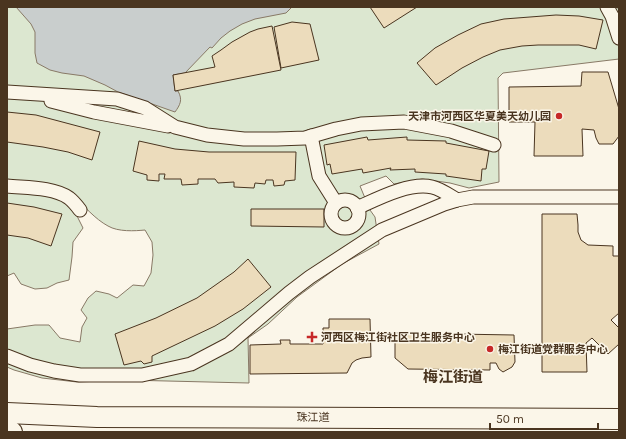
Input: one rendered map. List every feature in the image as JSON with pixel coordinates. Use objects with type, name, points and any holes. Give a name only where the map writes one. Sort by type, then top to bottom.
[{"type":"main road","name":"珠江道","points":[[7,413],[97,417],[619,419]]},
{"type":"main road","points":[[7,428],[12,432]]},
{"type":"street","points":[[607,7],[612,16],[619,38]]},
{"type":"street","points":[[7,92],[117,99],[145,108],[175,127]]},
{"type":"street","points":[[24,93],[94,112],[175,127],[207,135],[244,139],[305,138],[336,128],[361,124],[404,122],[451,131],[494,145]]},
{"type":"street","points":[[311,136],[319,176],[336,204]]},
{"type":"street","points":[[7,186],[56,192],[69,198],[80,210]]},
{"type":"street","points":[[357,208],[397,191],[421,187],[431,187],[442,191],[456,200]]},
{"type":"street","points":[[7,356],[30,365],[54,371],[80,374],[142,374],[191,364],[229,344],[310,277],[362,242],[382,230],[444,204],[473,196],[619,197]]},
{"type":"street","points":[[340,201],[348,201],[357,208],[357,220],[352,226],[343,228],[335,224],[331,216],[333,208],[340,201]]},
{"type":"street","points":[[352,226],[362,242]]},
{"type":"green space","points":[[7,7],[617,7],[619,10],[619,59],[503,73],[498,78],[499,182],[469,188],[450,183],[422,179],[394,184],[386,176],[360,186],[370,210],[375,217],[379,244],[342,264],[297,297],[268,324],[248,338],[249,383],[126,380],[77,382],[42,378],[7,367],[7,329],[35,325],[49,325],[60,338],[80,342],[82,327],[87,318],[81,310],[88,298],[96,291],[109,294],[117,298],[133,285],[144,286],[151,273],[153,255],[152,242],[145,230],[121,230],[108,226],[94,216],[73,195],[75,212],[83,228],[73,242],[69,280],[57,283],[47,288],[35,289],[21,284],[14,273],[7,276]]},
{"type":"shaded area","points":[[16,7],[291,8],[286,13],[255,19],[242,24],[221,38],[212,48],[210,47],[185,73],[173,75],[175,91],[178,91],[180,94],[181,100],[175,112],[118,92],[84,76],[50,70],[37,63],[35,53],[35,32],[31,24]]},
{"type":"building","points":[[370,7],[417,7],[384,28]]},
{"type":"building","points":[[556,15],[579,16],[603,20],[596,49],[579,45],[538,45],[500,50],[462,68],[436,85],[417,63],[435,48],[481,24],[504,19]]},
{"type":"building","points":[[292,22],[310,24],[319,60],[281,68],[274,27]]},
{"type":"building","points":[[272,26],[281,70],[175,91],[173,75],[215,67],[212,56],[250,32]]},
{"type":"building","points":[[582,72],[608,72],[619,109],[619,136],[613,144],[599,144],[594,130],[582,129],[583,156],[534,156],[535,122],[509,122],[509,87],[581,86]]},
{"type":"building","points":[[7,112],[36,115],[100,132],[92,160],[68,152],[7,142]]},
{"type":"building","points":[[367,137],[368,140],[407,137],[407,140],[446,141],[446,143],[489,151],[486,169],[482,169],[481,181],[446,176],[446,174],[415,172],[415,169],[390,170],[391,168],[363,173],[362,169],[332,174],[330,164],[327,165],[324,145]]},
{"type":"building","points":[[139,141],[175,149],[209,152],[296,152],[295,180],[285,181],[284,185],[274,186],[273,180],[266,180],[265,184],[255,183],[254,188],[234,187],[234,182],[218,183],[215,179],[198,179],[198,184],[182,185],[181,179],[164,179],[165,174],[159,174],[159,181],[147,180],[147,175],[133,171]]},
{"type":"building","points":[[7,203],[34,207],[62,214],[51,246],[28,238],[7,235]]},
{"type":"building","points":[[251,209],[324,209],[324,227],[251,226]]},
{"type":"building","points":[[542,214],[577,214],[578,232],[581,240],[588,245],[613,246],[613,256],[619,256],[619,313],[611,320],[619,328],[619,344],[608,354],[592,338],[586,343],[587,372],[542,372]]},
{"type":"building","points":[[248,259],[271,287],[243,309],[215,326],[152,356],[152,362],[144,364],[141,361],[124,365],[115,334],[156,318],[197,298],[234,272]]},
{"type":"building","points":[[329,319],[370,319],[371,357],[356,360],[352,363],[347,373],[250,374],[250,345],[281,344],[280,340],[290,340],[290,344],[323,344],[323,328],[329,328]]},
{"type":"building","points":[[395,333],[514,335],[515,362],[512,367],[503,372],[499,369],[496,363],[490,363],[490,370],[408,369],[395,358]]},
{"type":"place","name":"天津市河西区华夏美天幼儿园","points":[[559,116]]},
{"type":"place","name":"河西区梅江街社区卫生服务中心","points":[[312,337]]},
{"type":"place","name":"梅江街道党群服务中心","points":[[490,349]]},
{"type":"district","name":"梅江街道","points":[[453,377]]}]
